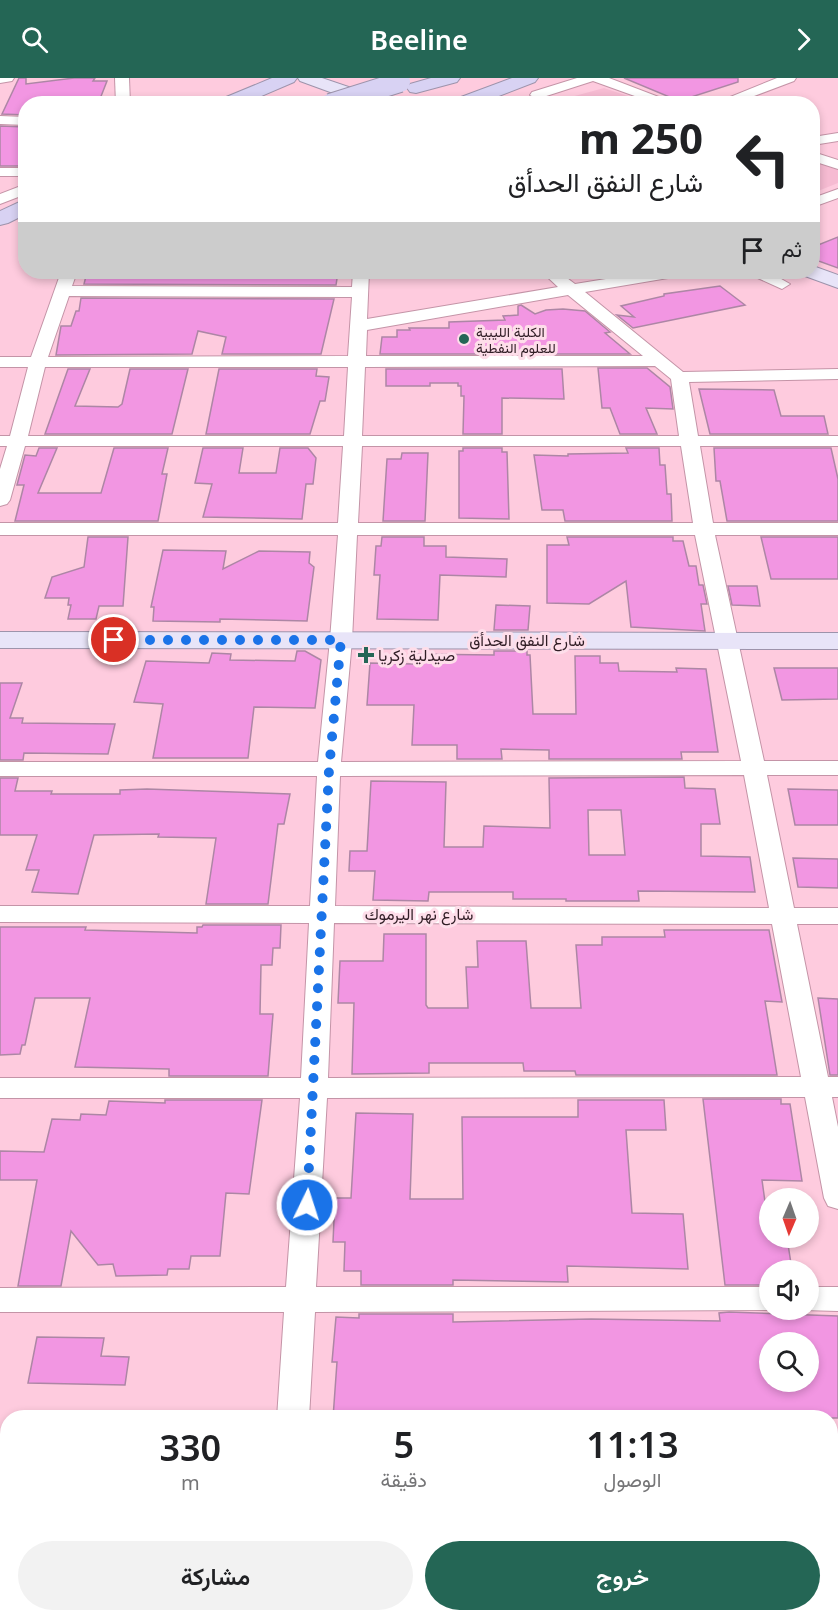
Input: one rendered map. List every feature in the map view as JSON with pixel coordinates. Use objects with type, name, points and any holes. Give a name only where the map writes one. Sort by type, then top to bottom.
[{"type":"highway","points":[[229,96],[237,91],[244,78]]},
{"type":"highway","points":[[360,96],[410,83],[451,78]]},
{"type":"highway","points":[[243,96],[278,79]]},
{"type":"highway","points":[[385,96],[410,83]]},
{"type":"highway","points":[[491,96],[533,86]]},
{"type":"highway","points":[[0,219],[18,209]]},
{"type":"highway","points":[[0,219],[18,223]]},
{"type":"main road","points":[[306,78],[358,96]]},
{"type":"main road","points":[[278,79],[318,96]]},
{"type":"main road","points":[[820,275],[838,282]]},
{"type":"main road","name":"شارع النفق الحدأق","points":[[0,640],[838,641]]},
{"type":"street","points":[[0,79],[7,78]]},
{"type":"street","points":[[122,78],[123,96]]},
{"type":"street","points":[[533,86],[590,78]]},
{"type":"street","points":[[596,78],[647,96]]},
{"type":"street","points":[[741,96],[789,78]]},
{"type":"street","points":[[0,120],[18,120]]},
{"type":"street","points":[[820,140],[838,137]]},
{"type":"street","points":[[820,159],[838,165]]},
{"type":"street","points":[[0,172],[18,172]]},
{"type":"street","points":[[820,200],[838,193]]},
{"type":"street","points":[[0,219],[18,198]]},
{"type":"street","points":[[0,500],[9,441],[66,279]]},
{"type":"street","points":[[558,279],[679,377],[838,374]]},
{"type":"street","points":[[358,326],[636,279]]},
{"type":"street","points":[[772,279],[783,284]]},
{"type":"street","points":[[62,291],[360,282],[353,440],[341,640],[329,770],[314,1088],[294,1410]]},
{"type":"street","points":[[0,362],[658,361]]},
{"type":"street","points":[[679,377],[704,530],[729,640],[783,916],[828,1088],[838,1198]]},
{"type":"street","points":[[9,441],[838,441]]},
{"type":"street","points":[[0,529],[838,529]]},
{"type":"street","points":[[0,769],[838,768]]},
{"type":"street","name":"شارع نهر اليرموك","points":[[0,914],[838,916]]},
{"type":"street","points":[[0,1088],[828,1088]]},
{"type":"street","points":[[0,1300],[759,1299]]},
{"type":"street","points":[[819,1299],[838,1299]]},
{"type":"shaded area","points":[[604,88],[628,96],[575,96]]},
{"type":"shaded area","points":[[820,164],[838,170],[838,183],[820,190]]},
{"type":"building","points":[[19,78],[26,78],[26,84],[74,78],[95,78],[93,81],[107,81],[101,96],[18,96],[18,115],[2,114]]},
{"type":"building","points":[[624,78],[738,78],[738,82],[695,96],[667,96]]},
{"type":"building","points":[[0,126],[18,127],[18,166],[0,166]]},
{"type":"building","points":[[838,237],[838,268],[820,262],[820,244]]},
{"type":"building","points":[[85,279],[337,279],[336,285],[84,284]]},
{"type":"building","points":[[720,286],[745,305],[633,328],[617,315],[634,317],[621,306],[664,296],[664,294]]},
{"type":"building","points":[[81,298],[334,299],[321,354],[222,354],[226,337],[198,331],[192,354],[56,355],[61,326],[71,326],[76,311],[79,311]]},
{"type":"building","points":[[521,305],[535,314],[546,310],[585,311],[610,332],[605,333],[630,354],[380,354],[382,337],[397,337],[397,330],[449,328],[449,322],[505,320],[503,316],[518,315],[518,306]]},
{"type":"building","points":[[598,368],[647,368],[670,387],[673,409],[646,408],[657,434],[620,434],[610,408],[602,408]]},
{"type":"building","points":[[68,369],[90,369],[75,406],[118,407],[122,404],[130,369],[188,369],[172,434],[45,434]]},
{"type":"building","points":[[219,369],[317,369],[316,376],[329,377],[325,401],[320,401],[310,434],[206,434]]},
{"type":"building","points":[[386,369],[562,369],[564,399],[502,398],[502,434],[463,434],[464,396],[461,396],[461,386],[458,386],[458,383],[430,383],[430,386],[386,386]]},
{"type":"building","points":[[699,389],[774,390],[781,416],[824,416],[828,434],[710,434]]},
{"type":"building","points":[[39,448],[57,448],[38,493],[101,493],[114,448],[168,448],[162,474],[167,474],[158,521],[15,521],[24,485],[17,485],[25,455],[36,456]]},
{"type":"building","points":[[203,448],[243,448],[239,473],[276,473],[280,448],[308,448],[316,458],[313,484],[306,484],[302,519],[203,517],[212,484],[195,483]]},
{"type":"building","points":[[463,448],[502,448],[502,452],[507,452],[509,519],[459,518],[459,451],[463,451]]},
{"type":"building","points":[[626,448],[659,448],[660,465],[665,465],[667,494],[671,494],[672,521],[565,521],[563,510],[542,510],[534,455],[628,453]]},
{"type":"building","points":[[714,448],[831,448],[838,479],[838,521],[727,521],[720,481],[716,481]]},
{"type":"building","points":[[402,453],[428,453],[425,521],[383,521],[387,459],[401,459]]},
{"type":"building","points":[[88,537],[128,537],[123,606],[99,606],[96,619],[68,619],[71,605],[68,605],[69,598],[45,598],[52,577],[84,567]]},
{"type":"building","points":[[382,537],[424,537],[424,546],[446,546],[446,557],[507,559],[506,577],[440,575],[438,620],[377,619],[380,575],[374,575],[376,546],[381,546]]},
{"type":"building","points":[[567,537],[673,537],[673,541],[683,541],[689,566],[696,566],[699,585],[703,585],[707,604],[701,604],[705,631],[631,627],[626,581],[589,604],[547,603],[547,545],[569,545]]},
{"type":"building","points":[[761,537],[838,537],[838,579],[771,579]]},
{"type":"building","points":[[163,550],[226,551],[223,569],[259,551],[310,552],[309,563],[314,567],[307,621],[220,619],[220,622],[153,621],[154,607],[151,607]]},
{"type":"building","points":[[728,586],[757,586],[760,606],[732,605]]},
{"type":"building","points":[[496,605],[530,606],[528,630],[494,630]]},
{"type":"building","points":[[297,651],[305,651],[321,660],[315,708],[254,707],[248,758],[153,758],[163,704],[134,702],[146,661],[209,663],[212,653],[231,654],[230,660],[295,661]]},
{"type":"building","points":[[494,651],[527,651],[527,655],[530,655],[533,714],[576,714],[575,656],[600,656],[600,663],[618,663],[619,671],[677,672],[676,668],[706,669],[718,752],[681,752],[682,759],[549,759],[549,750],[501,749],[502,759],[457,759],[457,745],[412,745],[414,705],[367,705],[370,663],[413,664],[414,654],[494,655]]},
{"type":"building","points":[[774,668],[838,668],[838,699],[782,700]]},
{"type":"building","points":[[0,683],[22,683],[10,718],[23,718],[22,723],[115,724],[108,754],[24,753],[23,760],[0,760]]},
{"type":"building","points":[[684,777],[685,788],[715,789],[720,824],[701,824],[701,856],[750,857],[755,892],[638,891],[639,901],[566,901],[566,899],[513,899],[513,892],[429,892],[428,901],[373,900],[375,871],[349,871],[350,851],[367,851],[371,781],[446,782],[444,847],[483,847],[484,826],[550,828],[549,778]],"holes":[[[588,810],[621,810],[625,855],[589,855]]]},
{"type":"building","points":[[0,778],[18,778],[15,791],[52,791],[51,794],[120,794],[120,790],[147,789],[290,794],[284,824],[278,824],[268,904],[206,904],[216,838],[158,837],[159,834],[94,835],[78,894],[32,892],[39,870],[26,870],[37,835],[0,835]]},
{"type":"building","points":[[788,789],[838,790],[838,825],[795,825]]},
{"type":"building","points":[[793,858],[838,859],[838,888],[798,887]]},
{"type":"building","points":[[203,925],[281,925],[280,948],[273,948],[272,965],[261,965],[260,1014],[273,1014],[268,1076],[169,1076],[169,1069],[75,1067],[90,998],[35,998],[25,1045],[22,1045],[20,1054],[0,1055],[0,927],[86,927],[85,930],[197,933],[197,927]]},
{"type":"building","points":[[664,930],[769,930],[782,1002],[765,1001],[777,1075],[576,1075],[575,1071],[524,1071],[523,1063],[429,1063],[429,1073],[352,1074],[354,1003],[338,1003],[340,961],[383,961],[384,934],[426,934],[426,1005],[428,1008],[468,1008],[466,967],[478,967],[477,941],[526,941],[531,1008],[581,1008],[576,945],[602,945],[602,937],[665,937]]},
{"type":"building","points":[[818,998],[838,999],[838,1075],[830,1075]]},
{"type":"building","points":[[703,1099],[781,1099],[781,1104],[790,1104],[802,1181],[762,1180],[763,1188],[759,1188],[759,1248],[789,1248],[790,1260],[759,1260],[759,1285],[725,1285]]},
{"type":"building","points":[[165,1100],[262,1100],[249,1194],[226,1193],[220,1256],[191,1256],[189,1269],[168,1269],[167,1275],[116,1276],[113,1264],[98,1265],[71,1231],[61,1286],[18,1286],[37,1180],[0,1180],[0,1151],[44,1152],[52,1119],[80,1120],[81,1114],[106,1115],[109,1101],[165,1103]]},
{"type":"building","points":[[578,1100],[664,1100],[666,1130],[626,1130],[632,1213],[683,1214],[688,1269],[567,1266],[568,1282],[453,1280],[453,1285],[361,1285],[361,1271],[344,1271],[345,1242],[333,1242],[335,1198],[351,1198],[356,1113],[413,1114],[410,1199],[463,1199],[462,1117],[578,1117]]},
{"type":"building","points":[[729,1312],[759,1313],[759,1320],[819,1320],[819,1315],[838,1316],[838,1410],[334,1410],[337,1362],[332,1362],[336,1317],[359,1318],[359,1314],[453,1314],[453,1322],[591,1319],[720,1321],[719,1313]]},
{"type":"building","points":[[37,1337],[104,1338],[101,1356],[129,1357],[125,1385],[28,1383]]},
{"type":"place","name":"الكلية الليبية للعلوم النفطية","points":[[464,339]]},
{"type":"place","name":"صيدلية زكريا","points":[[366,655]]},
{"type":"route","points":[[114,640],[341,640],[329,770],[307,1205]]}]
